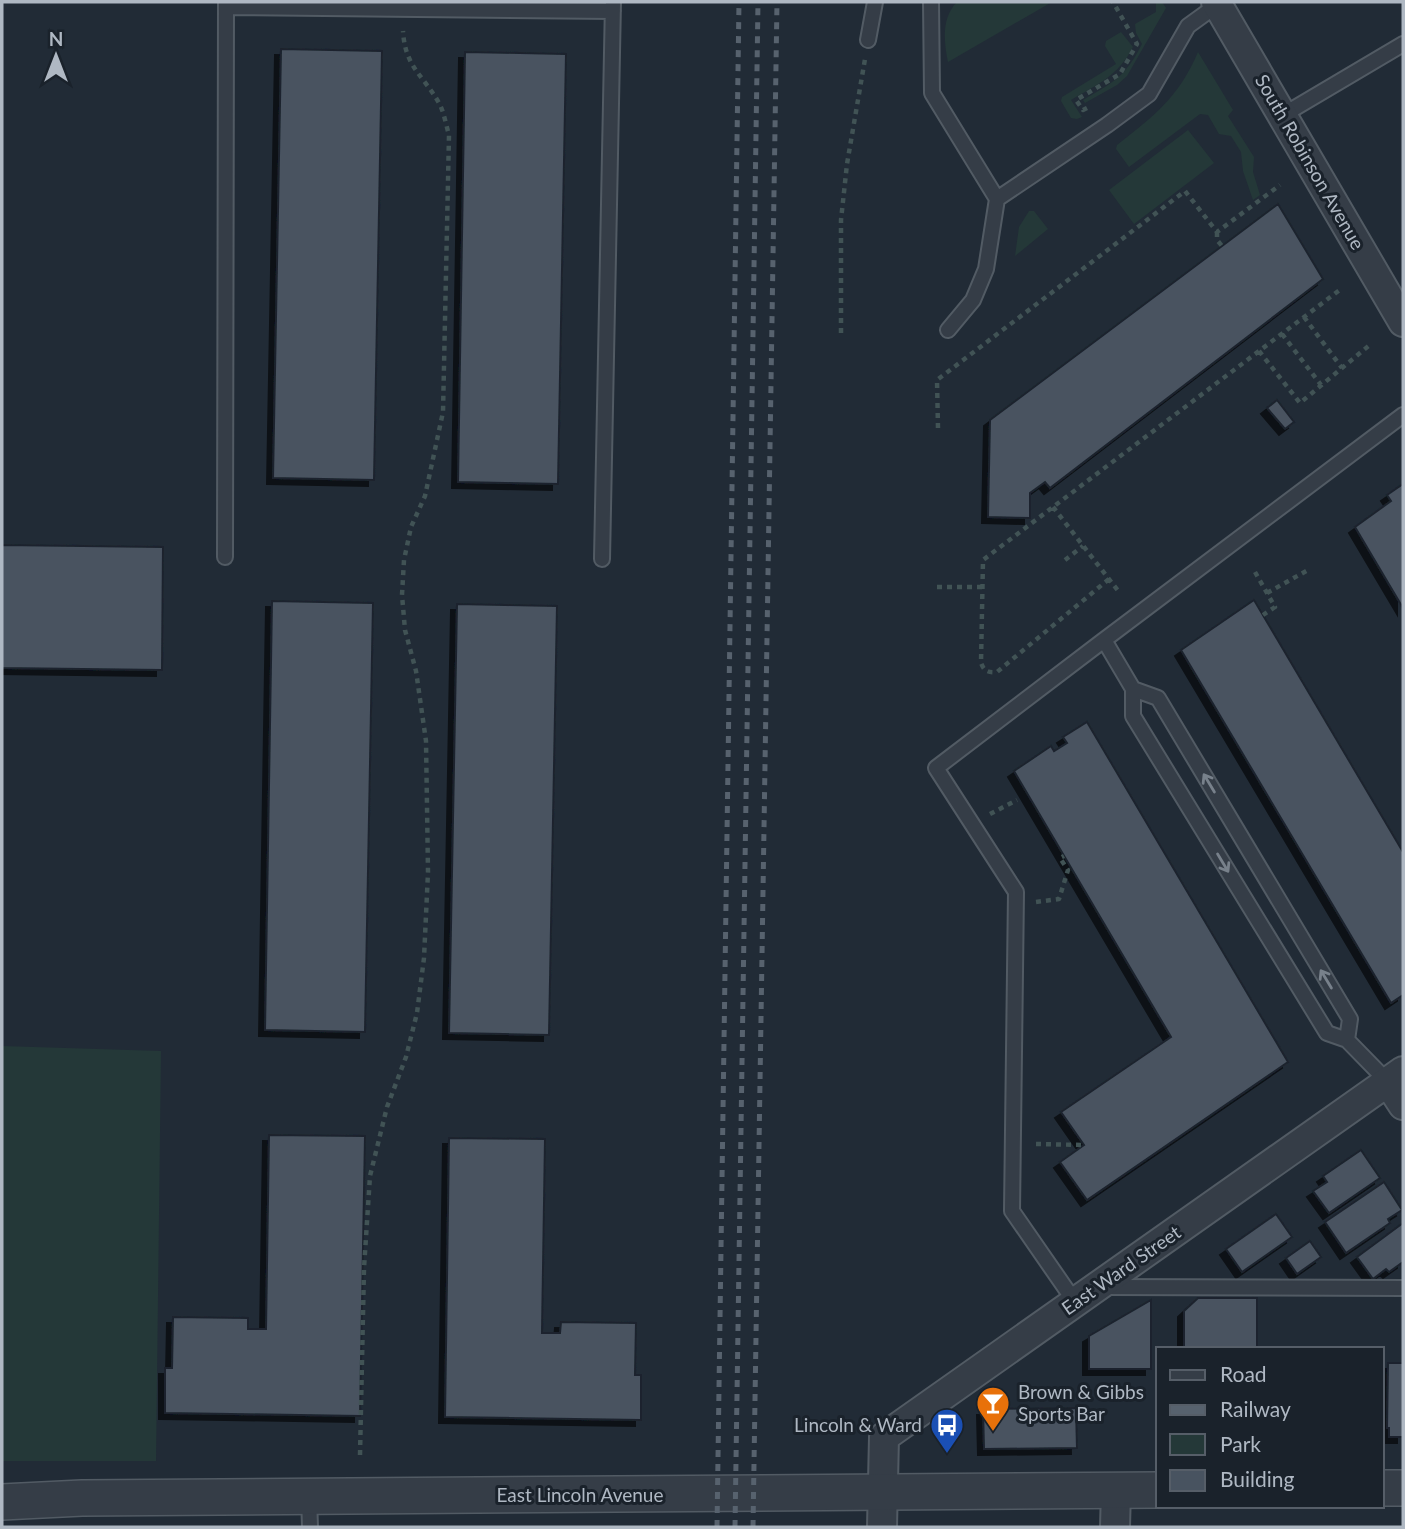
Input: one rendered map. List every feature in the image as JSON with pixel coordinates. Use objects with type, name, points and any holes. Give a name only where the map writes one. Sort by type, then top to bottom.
[{"type":"street","name":"South Robinson Avenue","points":[[1217,3],[1403,322]]},
{"type":"street","name":"East Ward Street","points":[[883,1492],[884,1437],[1086,1294],[1398,1086]]},
{"type":"street","points":[[1384,1488],[1403,1488]]},
{"type":"street","points":[[1115,1527],[1116,1490]]},
{"type":"street","name":"East Lincoln Avenue","points":[[2,1502],[82,1498],[310,1512],[883,1492],[1156,1490]]},
{"type":"street","points":[[882,1527],[883,1492]]},
{"type":"lane","points":[[868,40],[875,2]]},
{"type":"lane","points":[[930,2],[932,93],[998,199],[986,268],[973,300],[948,330]]},
{"type":"lane","points":[[998,199],[1149,94],[1188,26],[1217,3]]},
{"type":"lane","points":[[225,557],[226,4],[613,6],[602,559]]},
{"type":"lane","points":[[1283,116],[1403,44]]},
{"type":"lane","points":[[1403,415],[936,768],[1016,892],[1012,1211],[1086,1294],[1403,1288]]},
{"type":"lane","points":[[1104,640],[1133,689],[1133,716],[1327,1032],[1347,1040],[1398,1086]]},
{"type":"lane","points":[[1133,689],[1158,698],[1350,1019],[1347,1040]]},
{"type":"path","points":[[1093,104],[1083,110],[1076,100],[1120,74],[1137,44],[1113,2]]},
{"type":"path","points":[[360,1455],[364,1268],[370,1176],[387,1107],[406,1057],[417,1013],[425,958],[428,872],[426,741],[416,671],[405,630],[402,595],[404,560],[411,527],[425,496],[443,412],[449,135],[441,106],[412,66],[404,50],[403,30]]},
{"type":"path","points":[[841,333],[841,220],[847,164],[868,40]]},
{"type":"path","points":[[1217,232],[1280,186]]},
{"type":"path","points":[[938,428],[937,380],[1183,189],[1217,232],[1217,240],[1223,246]]},
{"type":"path","points":[[1109,579],[997,672],[990,673],[984,669],[981,663],[983,560],[1341,289]]},
{"type":"path","points":[[1304,317],[1342,368]]},
{"type":"path","points":[[1282,334],[1321,385]]},
{"type":"path","points":[[1259,351],[1300,403],[1372,343]]},
{"type":"path","points":[[1054,507],[1119,592]]},
{"type":"path","points":[[1065,561],[1083,546]]},
{"type":"path","points":[[1267,593],[1308,570]]},
{"type":"path","points":[[1255,572],[1275,607],[1263,615]]},
{"type":"path","points":[[937,587],[983,587]]},
{"type":"path","points":[[1016,902],[1059,899],[1068,870],[1060,858],[1064,856]]},
{"type":"path","points":[[1057,1144],[1084,1145]]},
{"type":"green space","points":[[957,2],[1052,2],[948,62],[946,23]]},
{"type":"green space","points":[[1156,2],[1162,2],[1166,8],[1127,76],[1117,85],[1085,103],[1083,100],[1111,83],[1130,64],[1142,44],[1135,24],[1156,12]]},
{"type":"green space","points":[[1121,32],[1133,47],[1114,72],[1071,100],[1082,117],[1071,118],[1061,101],[1062,97],[1116,64],[1105,46],[1106,41]]},
{"type":"green space","points":[[1198,52],[1233,110],[1228,116],[1254,157],[1253,172],[1260,195],[1253,200],[1243,171],[1241,152],[1231,136],[1219,134],[1208,115],[1200,114],[1129,167],[1116,149],[1117,145],[1154,115],[1174,94]]},
{"type":"green space","points":[[1188,130],[1214,163],[1134,224],[1109,190]]},
{"type":"green space","points":[[1029,211],[1034,211],[1048,229],[1015,256],[1019,227]]},
{"type":"green space","points":[[2,1046],[161,1051],[156,1461],[2,1461]]},
{"type":"building","points":[[281,49],[382,51],[374,480],[273,478]]},
{"type":"building","points":[[465,52],[566,54],[558,484],[458,482]]},
{"type":"building","points":[[1278,204],[1323,279],[1050,488],[1045,482],[1030,493],[1030,518],[988,517],[990,420]]},
{"type":"building","points":[[1277,400],[1294,422],[1285,429],[1267,408]]},
{"type":"building","points":[[1403,484],[1403,608],[1355,527],[1391,501],[1387,495]]},
{"type":"building","points":[[2,545],[163,547],[162,670],[2,668]]},
{"type":"building","points":[[1254,600],[1403,852],[1403,995],[1391,1003],[1181,650]]},
{"type":"building","points":[[272,601],[373,603],[365,1032],[265,1030]]},
{"type":"building","points":[[457,604],[557,606],[549,1035],[449,1033]]},
{"type":"building","points":[[1087,722],[1288,1062],[1087,1200],[1060,1162],[1084,1145],[1061,1112],[1171,1037],[1014,771],[1051,746],[1054,751],[1067,743],[1063,737]]},
{"type":"building","points":[[269,1135],[365,1136],[360,1416],[165,1413],[165,1368],[172,1368],[173,1317],[248,1318],[248,1329],[266,1329]]},
{"type":"building","points":[[449,1138],[545,1139],[542,1333],[560,1333],[561,1322],[636,1323],[635,1375],[641,1375],[641,1420],[445,1417]]},
{"type":"building","points":[[1361,1150],[1380,1178],[1329,1213],[1313,1191],[1327,1182],[1323,1176]]},
{"type":"building","points":[[1384,1182],[1402,1210],[1388,1219],[1390,1223],[1346,1253],[1325,1222]]},
{"type":"building","points":[[1276,1214],[1292,1237],[1242,1272],[1226,1249]]},
{"type":"building","points":[[1403,1223],[1403,1262],[1389,1272],[1386,1269],[1373,1279],[1357,1257]]},
{"type":"building","points":[[1310,1241],[1321,1257],[1297,1274],[1286,1258]]},
{"type":"building","points":[[1198,1298],[1257,1298],[1257,1347],[1184,1347],[1184,1311]]},
{"type":"building","points":[[1151,1300],[1151,1369],[1089,1369],[1089,1336]]},
{"type":"building","points":[[1388,1363],[1403,1363],[1403,1437],[1389,1437],[1387,1428]]},
{"type":"building","points":[[1076,1408],[1077,1448],[984,1449],[983,1409]]},
{"type":"railway","points":[[717,1527],[739,2]]},
{"type":"railway","points":[[735,1527],[758,2]]},
{"type":"railway","points":[[753,1527],[777,2]]},
{"type":"place","name":"Brown & Gibbs Sports Bar","points":[[993,1433]]},
{"type":"place","name":"Lincoln & Ward","points":[[947,1455]]}]
